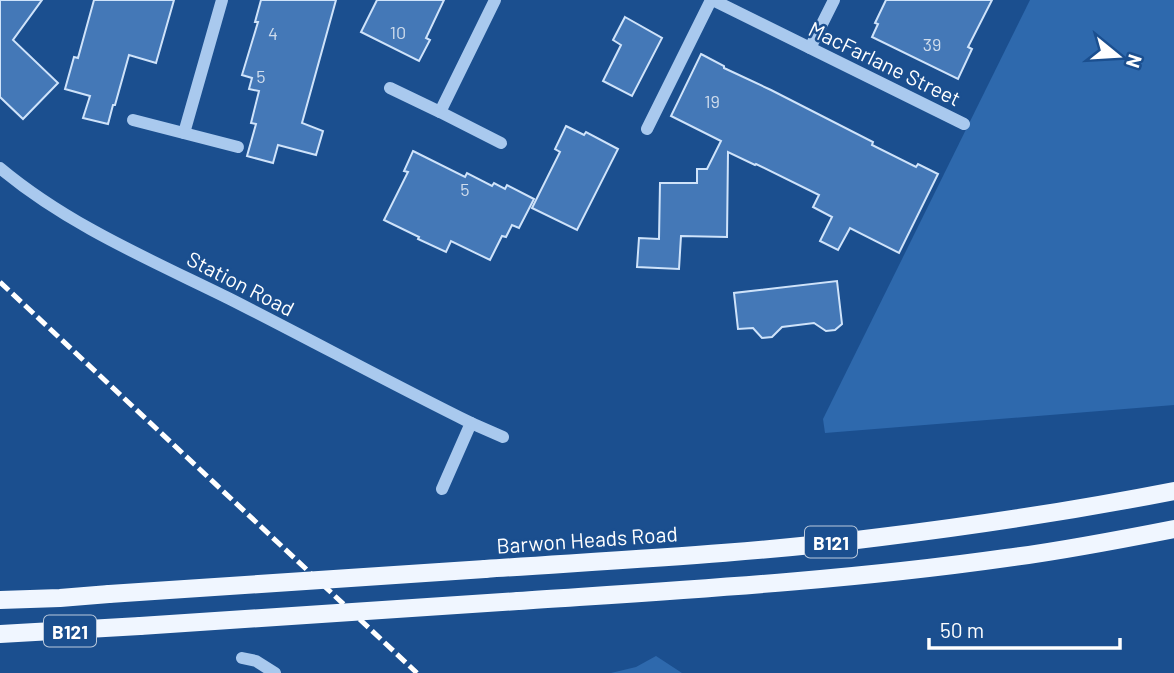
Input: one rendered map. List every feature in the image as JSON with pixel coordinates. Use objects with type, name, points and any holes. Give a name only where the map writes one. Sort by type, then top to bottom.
[{"type":"main road","name":"Barwon Heads Road","points":[[0,600],[669,557],[878,538],[1084,509],[1174,491]]},
{"type":"main road","name":"B121","points":[[0,634],[691,590],[871,574],[1007,558],[1174,529]]},
{"type":"street","points":[[184,133],[222,0]]},
{"type":"street","points":[[440,112],[495,0]]},
{"type":"street","points":[[647,130],[712,0]]},
{"type":"street","name":"MacFarlane Street","points":[[712,0],[964,124]]},
{"type":"street","points":[[810,48],[834,0]]},
{"type":"street","points":[[390,88],[501,143]]},
{"type":"street","points":[[132,120],[238,147]]},
{"type":"street","name":"Station Road","points":[[0,168],[34,195],[83,225],[503,437]]},
{"type":"street","points":[[442,489],[471,423]]},
{"type":"street","points":[[242,658],[256,661],[275,673]]},
{"type":"shaded area","points":[[1030,0],[1174,0],[1174,405],[825,433],[823,419]]},
{"type":"shaded area","points":[[656,656],[682,673],[611,673],[636,667]]},
{"type":"building","points":[[0,0],[42,0],[13,40],[58,83],[23,119],[0,97]]},
{"type":"building","points":[[94,0],[174,0],[156,63],[129,55],[108,124],[83,118],[90,96],[65,89],[74,57],[78,58]]},
{"type":"building","points":[[261,0],[336,0],[302,123],[323,131],[316,155],[278,145],[273,163],[247,156],[256,124],[251,123],[259,91],[249,89],[252,78],[242,75],[258,22],[255,22]]},
{"type":"building","points":[[377,0],[444,0],[426,38],[430,40],[419,61],[361,32]]},
{"type":"building","points":[[886,0],[992,0],[968,47],[972,49],[958,79],[872,37],[878,24],[875,23]]},
{"type":"building","points":[[625,17],[662,38],[632,96],[603,81],[621,45],[613,40]]},
{"type":"building","points":[[701,54],[873,142],[872,145],[916,167],[918,164],[938,174],[899,253],[850,228],[838,250],[820,241],[832,217],[813,207],[819,195],[728,152],[727,237],[681,236],[679,269],[637,267],[639,238],[659,239],[660,183],[697,183],[697,169],[707,169],[721,141],[671,116]]},
{"type":"building","points":[[566,126],[584,135],[586,132],[618,149],[577,230],[532,208],[560,152],[555,149]]},
{"type":"building","points":[[413,151],[465,177],[467,173],[492,186],[494,183],[505,189],[507,185],[534,199],[519,228],[512,225],[506,237],[502,236],[490,260],[451,241],[446,252],[384,220],[408,172],[404,171]]},
{"type":"building","points":[[837,281],[842,324],[835,330],[826,331],[814,323],[782,327],[772,337],[762,338],[753,328],[738,329],[734,293]]},
{"type":"railway","points":[[0,282],[417,673]]}]
